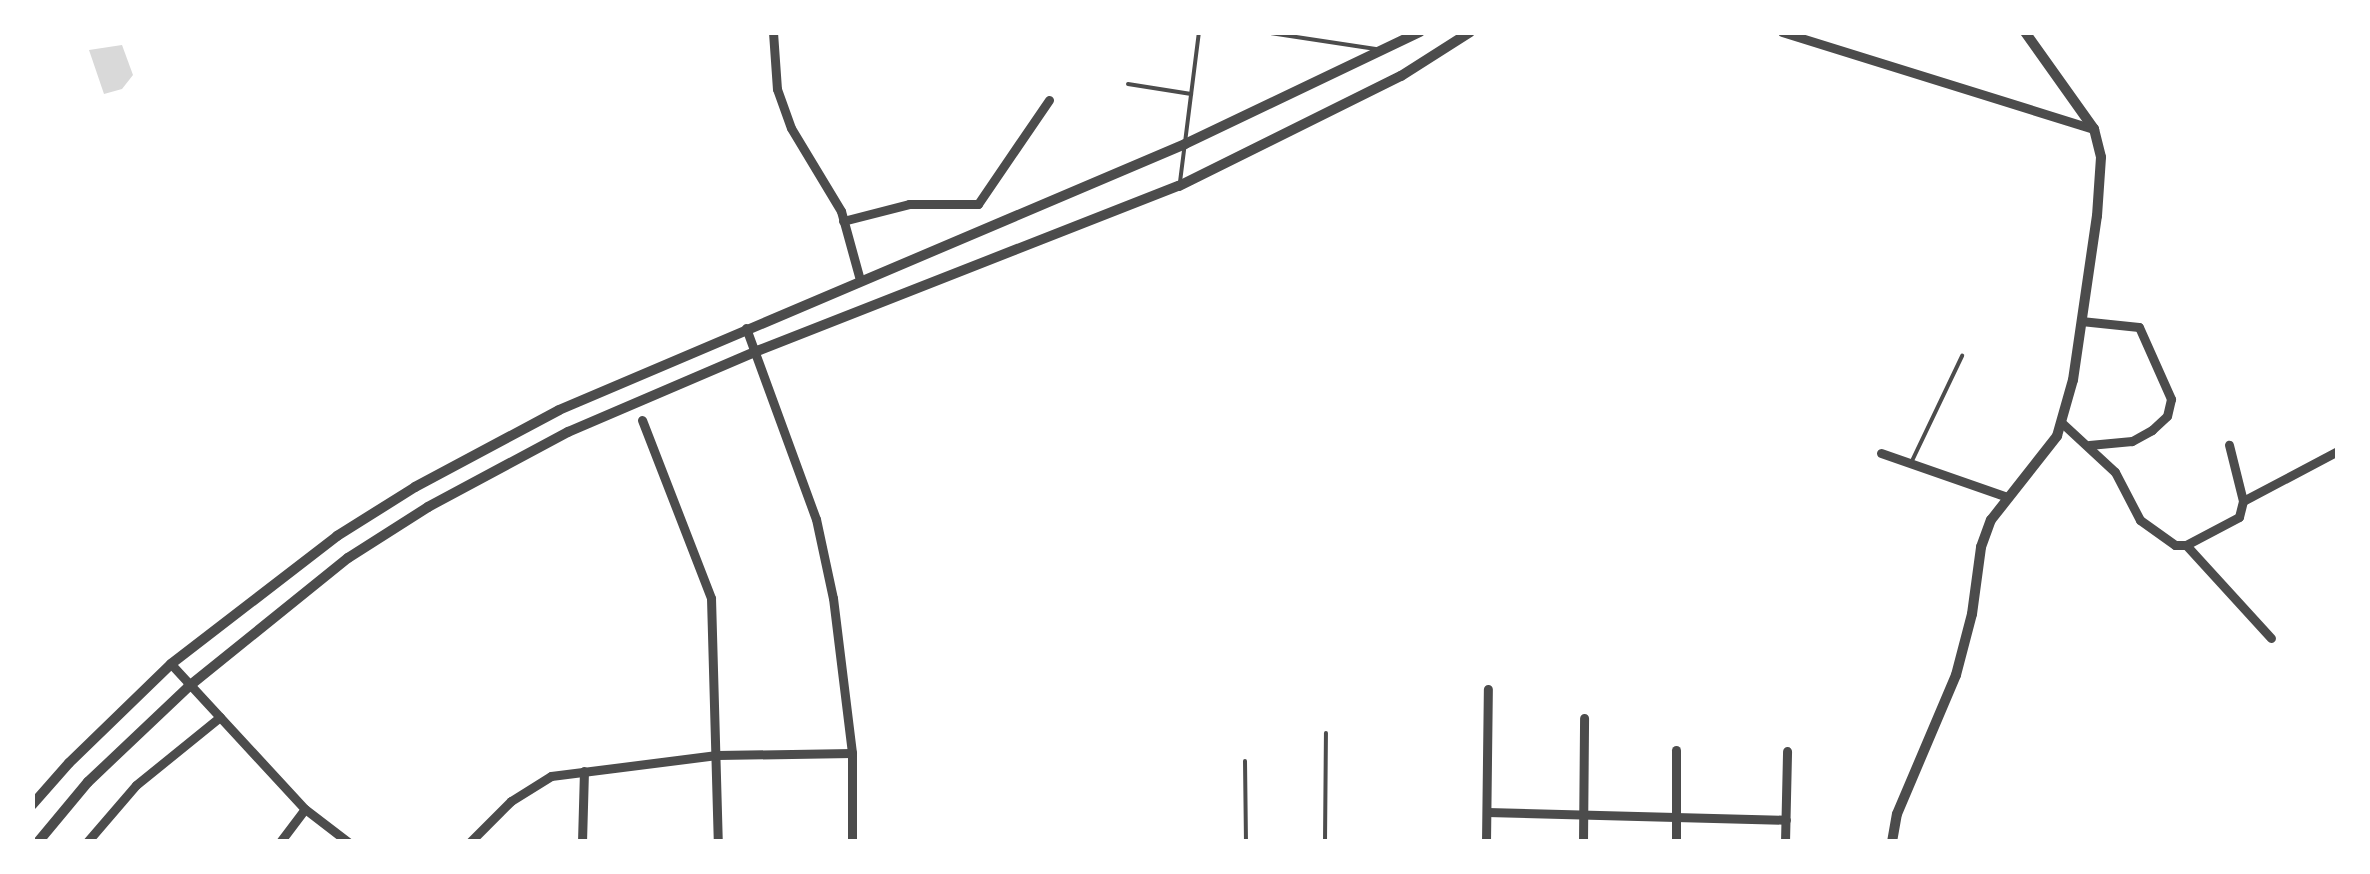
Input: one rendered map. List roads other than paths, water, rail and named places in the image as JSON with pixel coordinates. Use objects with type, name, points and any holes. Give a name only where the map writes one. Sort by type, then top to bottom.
[{"type":"street","points":[[773,32],[778,89],[790,128],[826,184],[844,221],[860,280]]},
{"type":"street","points":[[32,805],[68,763],[172,664],[323,546],[415,487],[559,410],[1185,144],[1420,32]]},
{"type":"street","points":[[38,842],[88,782],[188,687],[348,558],[428,507],[568,432],[756,350],[1179,186],[1400,76],[1470,32]]},
{"type":"street","points":[[1782,32],[2094,130]]},
{"type":"street","points":[[1892,842],[1897,814],[1956,675],[1972,614],[1981,547],[1990,520],[2036,467],[2062,423],[2081,321],[2097,216],[2101,157],[2094,130],[2025,32]]},
{"type":"street","points":[[844,221],[909,204],[978,204],[1049,100]]},
{"type":"street","points":[[2081,321],[2139,328],[2171,399],[2167,416],[2152,430],[2132,441],[2089,445]]},
{"type":"street","points":[[746,328],[816,520],[833,598],[852,753],[852,842]]},
{"type":"street","points":[[642,420],[711,598],[718,842]]},
{"type":"street","points":[[2062,423],[2115,472],[2140,520],[2159,538],[2186,545],[2271,638]]},
{"type":"street","points":[[2186,545],[2239,518],[2244,502],[2230,445]]},
{"type":"street","points":[[2244,502],[2338,451]]},
{"type":"street","points":[[1881,453],[2007,497]]},
{"type":"street","points":[[172,664],[188,687],[305,809],[348,842]]},
{"type":"street","points":[[1486,842],[1488,689]]},
{"type":"street","points":[[87,842],[136,786],[220,717]]},
{"type":"street","points":[[1583,842],[1584,718]]},
{"type":"street","points":[[1676,750],[1676,842]]},
{"type":"street","points":[[1785,842],[1787,752]]},
{"type":"street","points":[[470,842],[539,780],[717,755],[852,753]]},
{"type":"street","points":[[582,842],[584,771]]},
{"type":"street","points":[[280,842],[305,809]]},
{"type":"street","points":[[1487,812],[1786,820]]},
{"type":"lane","points":[[1179,186],[1199,32]]},
{"type":"lane","points":[[1264,32],[1386,51]]},
{"type":"lane","points":[[1128,84],[1191,94]]},
{"type":"lane","points":[[1911,464],[1962,356]]},
{"type":"lane","points":[[1326,733],[1326,842]]},
{"type":"lane","points":[[1245,761],[1246,842]]}]
